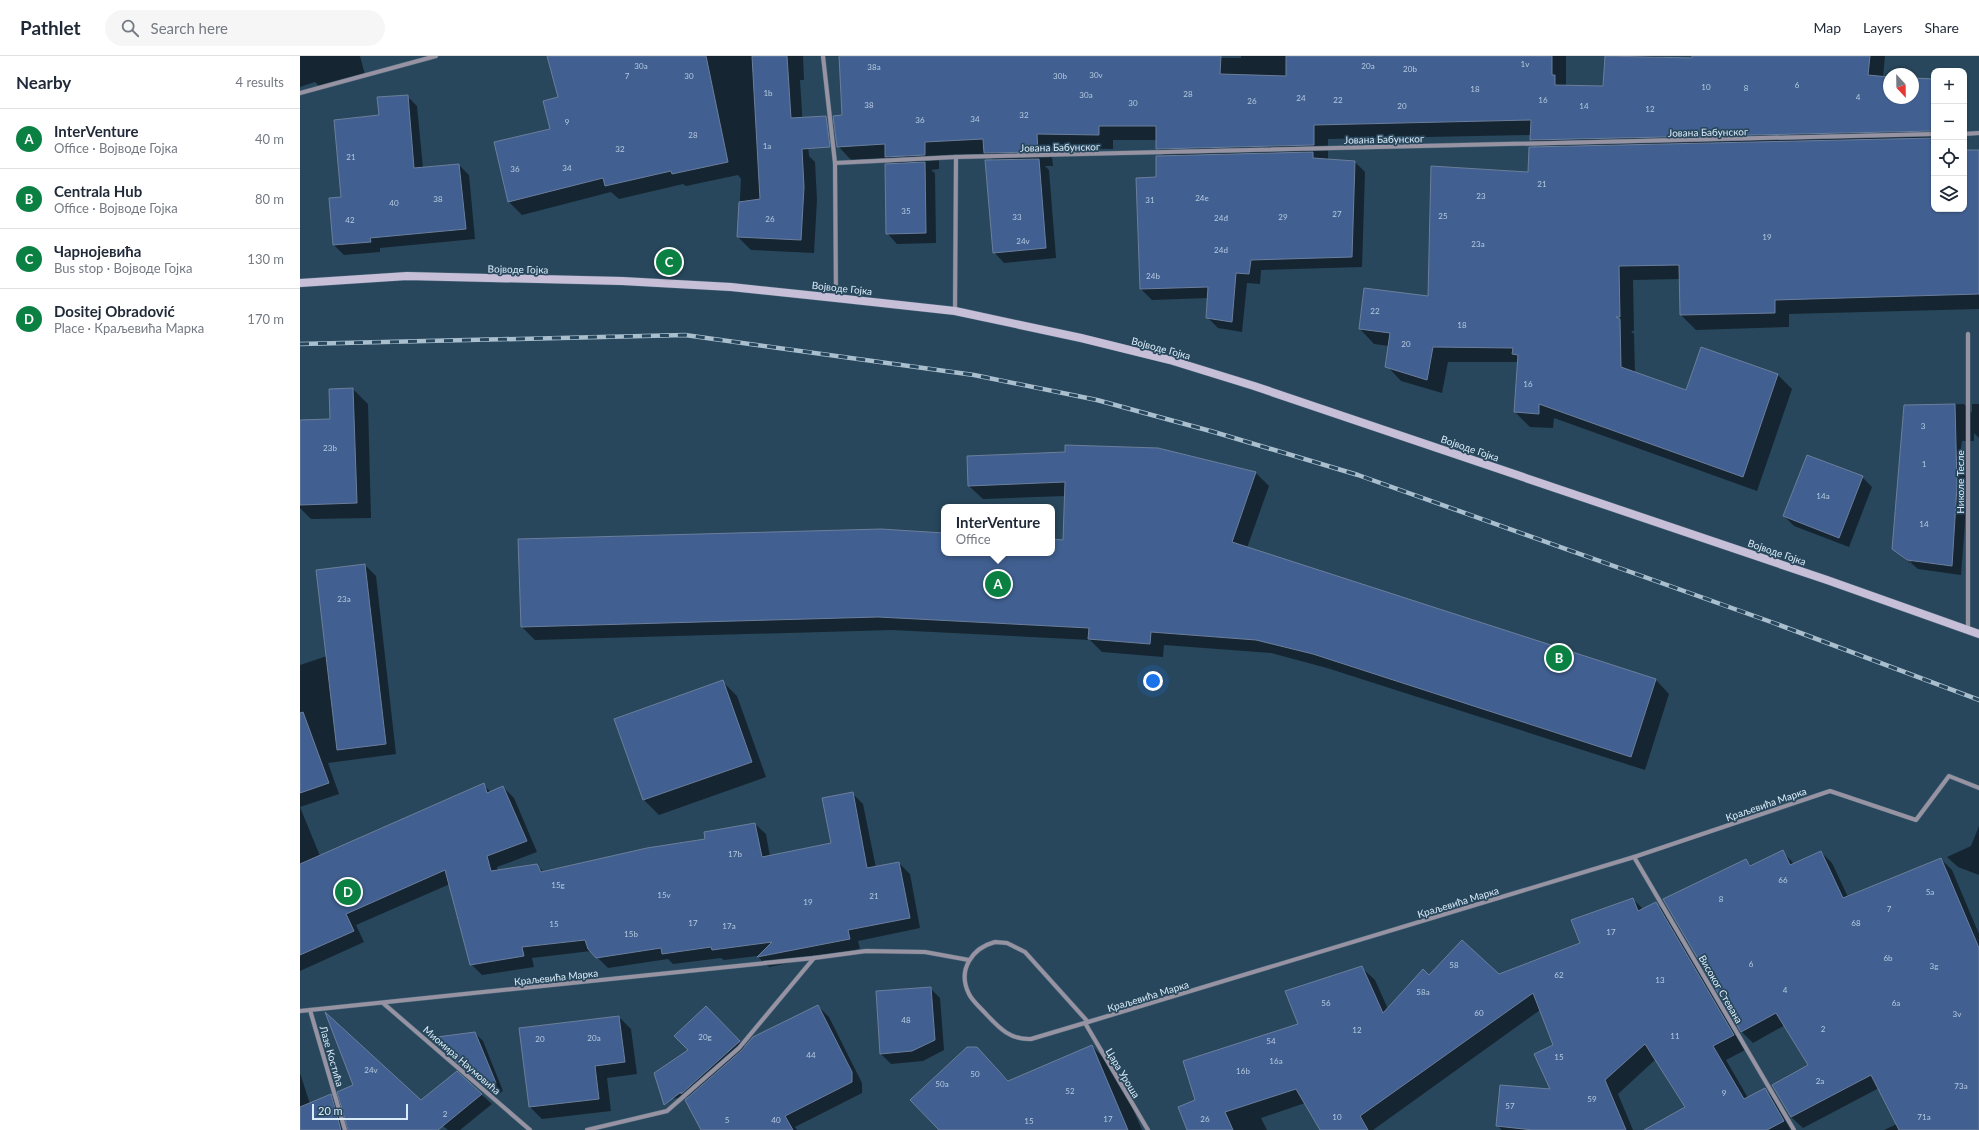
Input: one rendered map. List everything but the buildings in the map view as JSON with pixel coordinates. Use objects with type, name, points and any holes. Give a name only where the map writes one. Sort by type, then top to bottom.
[{"type":"street","points":[[300,93],[436,56]]},
{"type":"street","points":[[823,56],[835,163],[836,298]]},
{"type":"street","points":[[1967,134],[1979,133]]},
{"type":"street","name":"Јована Бабунског","points":[[835,163],[956,157],[1931,134]]},
{"type":"street","points":[[955,311],[956,157]]},
{"type":"street","name":"Војводе Гојка","points":[[300,283],[407,276],[622,281],[731,287],[955,311],[1088,340],[1170,360],[1254,386],[1828,580],[1979,634]]},
{"type":"street","name":"Николе Тесле","points":[[1968,334],[1968,630]]},
{"type":"street","name":"Краљевића Марка","points":[[300,1012],[814,958],[866,951],[925,952],[969,960],[964,976],[969,995],[1005,1033],[1018,1039],[1031,1039],[1634,857],[1830,791],[1916,820],[1949,776],[1979,788]]},
{"type":"street","name":"Високог Стевана","points":[[1634,857],[1794,1130]]},
{"type":"street","points":[[969,960],[977,950],[987,944],[995,942],[1014,945],[1024,952],[1086,1023]]},
{"type":"street","points":[[587,1130],[667,1111],[739,1048],[814,958]]},
{"type":"street","name":"Миомира Наумовића","points":[[384,1003],[530,1130]]},
{"type":"street","name":"Лазе Костића","points":[[310,1010],[345,1130]]},
{"type":"street","name":"Цара Уроша","points":[[1086,1023],[1148,1130]]},
{"type":"railway","points":[[300,344],[685,335],[974,375],[1097,400],[1214,432],[1358,475],[1774,623],[1979,700]]},
{"type":"place","name":"Чарнојевића","points":[[669,262]]},
{"type":"place","name":"InterVenture","points":[[998,584]]},
{"type":"place","name":"Centrala Hub","points":[[1559,658]]},
{"type":"place","name":"Dositej Obradović","points":[[348,892]]}]
